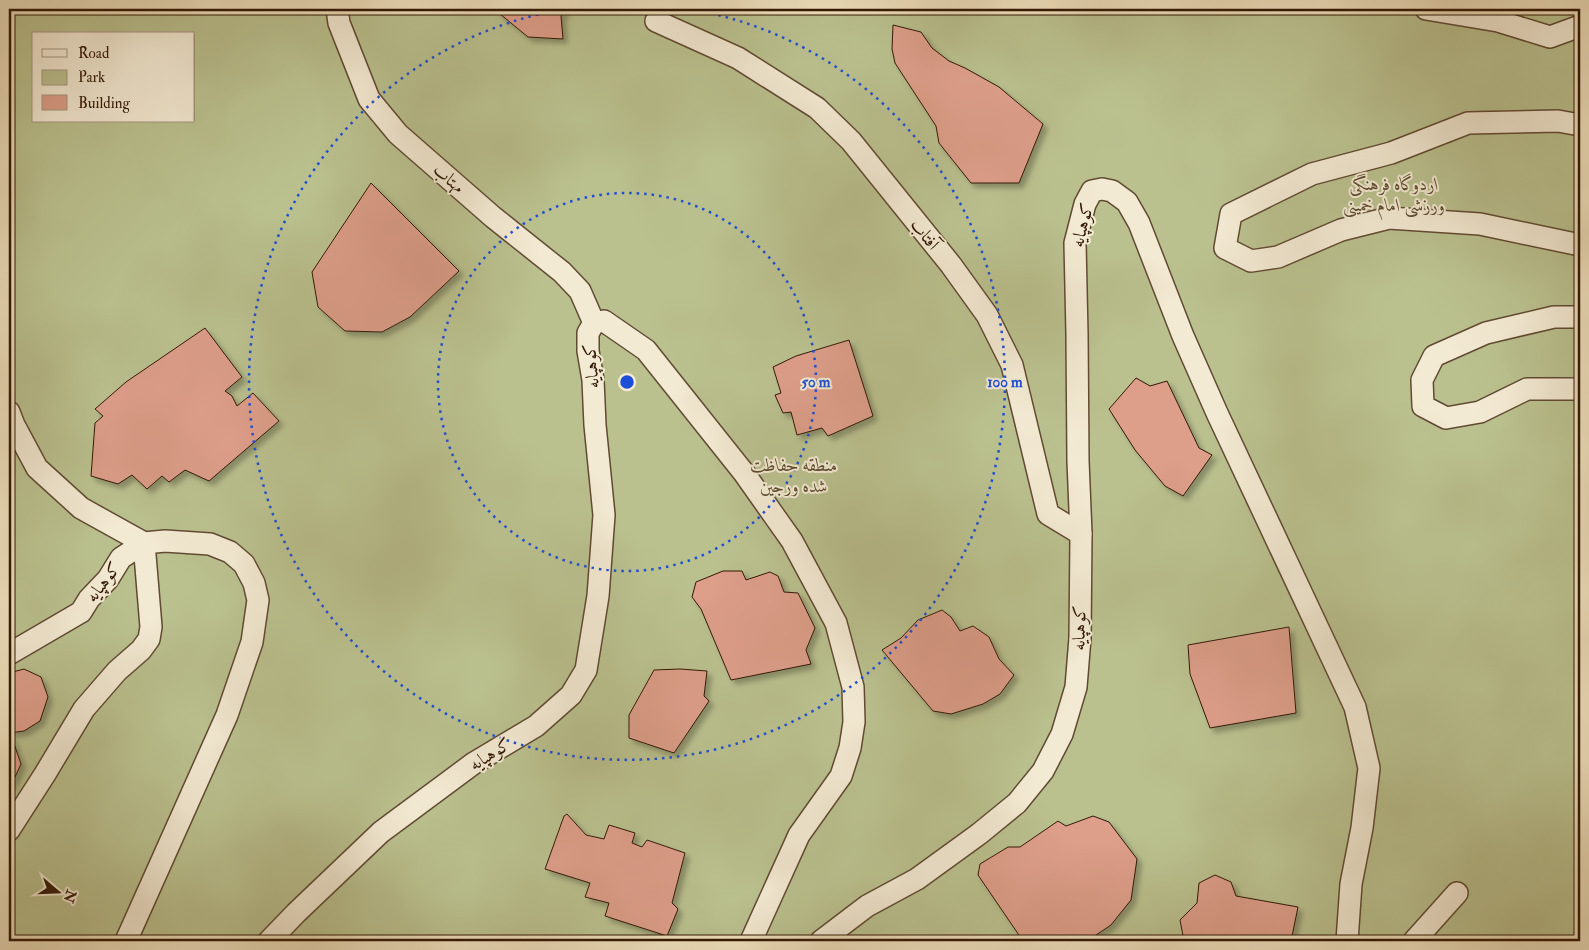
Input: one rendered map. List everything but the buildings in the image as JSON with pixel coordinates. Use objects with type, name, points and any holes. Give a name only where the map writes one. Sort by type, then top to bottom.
[{"type":"street","name":"مهتاب","points":[[337,9],[339,23],[369,99],[398,134],[493,217],[562,272],[580,291],[594,323]]},
{"type":"street","points":[[1426,9],[1498,21],[1550,37],[1580,26]]},
{"type":"street","name":"آفتاب","points":[[656,21],[738,58],[817,108],[851,141],[950,265],[986,315],[1012,365],[1048,514],[1081,534]]},
{"type":"street","points":[[1580,125],[1558,121],[1468,123],[1391,153],[1312,174],[1231,214],[1225,248],[1251,262],[1278,257],[1341,230],[1389,218],[1480,224],[1580,245]]},
{"type":"street","name":"کوهپایه","points":[[821,941],[867,906],[918,879],[1017,803],[1042,771],[1062,734],[1076,687],[1080,638],[1081,534],[1078,462],[1075,244],[1085,204],[1092,191],[1102,189],[1112,191],[1127,202],[1138,223],[1179,328],[1209,396],[1355,707],[1368,768],[1362,828],[1351,884],[1347,941]]},
{"type":"street","points":[[1580,317],[1554,317],[1486,333],[1434,356],[1422,380],[1423,406],[1446,418],[1480,412],[1527,389],[1580,389]]},
{"type":"street","name":"کوهپایه","points":[[269,941],[381,832],[474,763],[536,726],[571,696],[586,670],[598,596],[604,516],[595,425],[593,380],[588,351],[588,333],[594,323],[604,321],[646,350],[744,473],[792,541],[836,623],[853,687],[854,722],[850,748],[841,776],[800,836],[751,941]]},
{"type":"street","points":[[9,412],[14,425],[38,468],[81,508],[144,543],[151,612],[149,639],[142,650],[117,671],[84,709],[9,830]]},
{"type":"street","name":"کوهپایه","points":[[9,654],[81,612],[108,579],[121,558],[144,543],[165,541],[210,544],[230,552],[244,564],[254,583],[258,600],[252,642],[227,715],[126,941]]},
{"type":"street","points":[[1414,941],[1457,893]]},
{"type":"green space","name":"منطقه حفاظت شده ورجین","points":[[9,9],[1580,9],[1580,941],[9,941]]},
{"type":"park label","name":"اردوگاه فرهنگی ورزشی امام خمینی","points":[[1394,194]]}]
